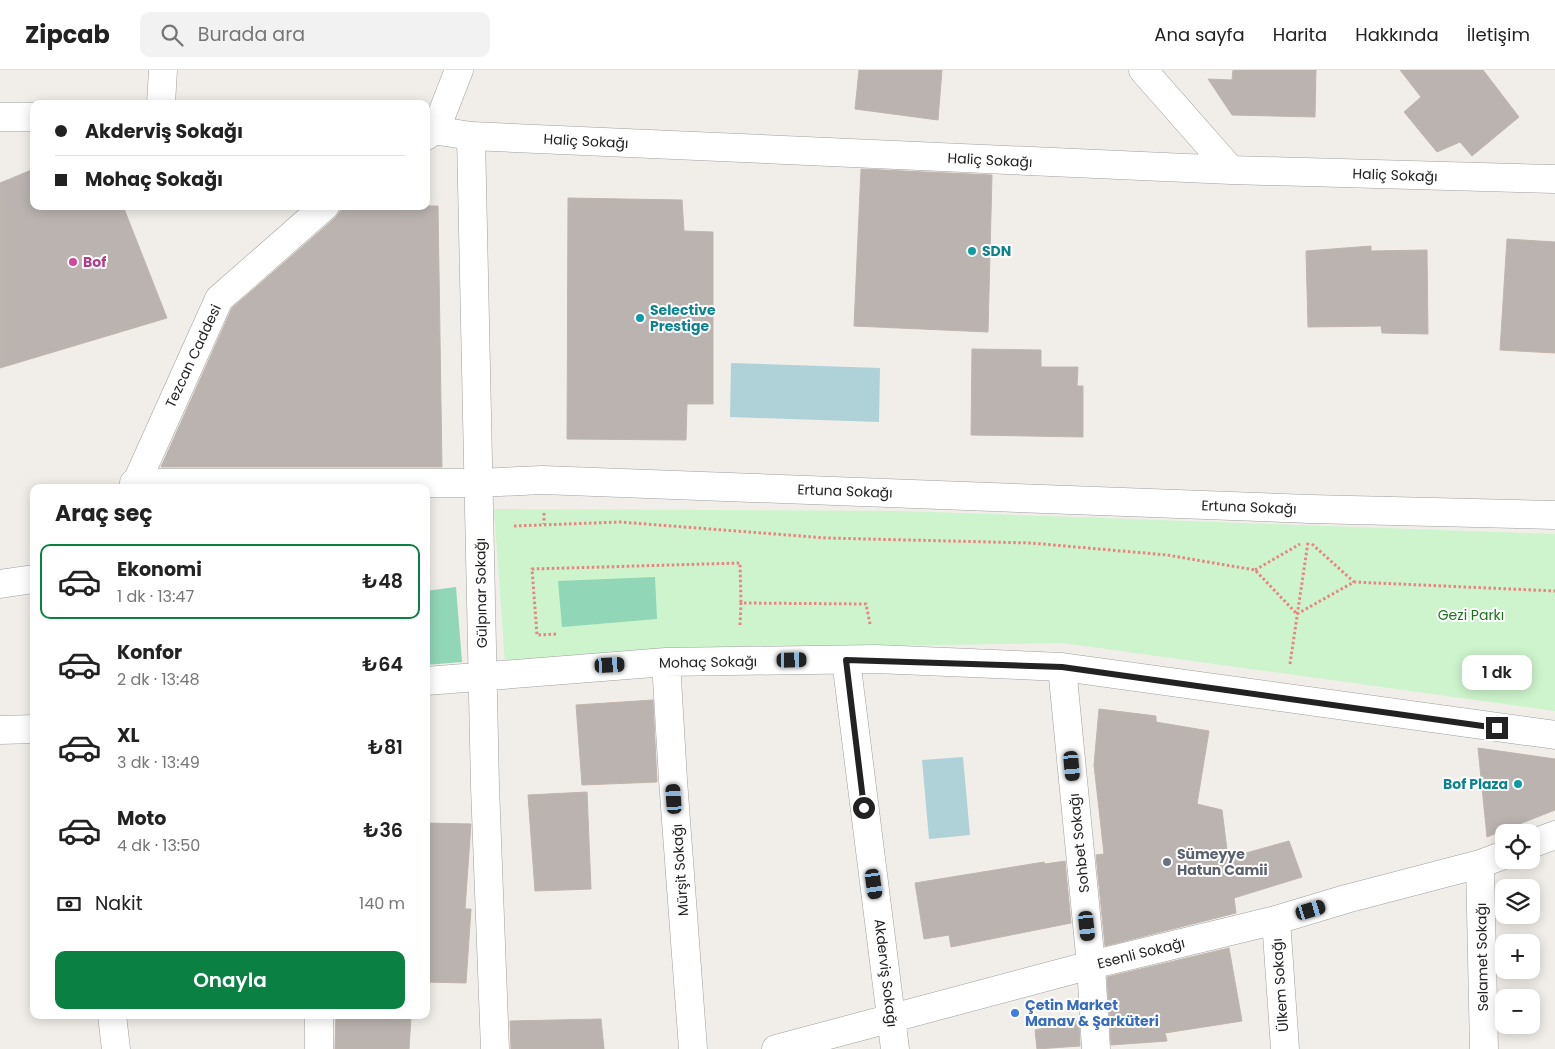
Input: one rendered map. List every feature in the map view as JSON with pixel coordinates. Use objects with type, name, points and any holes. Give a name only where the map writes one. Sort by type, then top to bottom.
[{"type":"street","points":[[161,100],[163,70]]},
{"type":"street","points":[[430,129],[459,70]]},
{"type":"street","points":[[1143,70],[1230,170]]},
{"type":"street","points":[[0,117],[30,117]]},
{"type":"street","name":"Haliç Sokağı","points":[[430,131],[470,136],[1230,170],[1555,180]]},
{"type":"street","name":"Gülpınar Sokağı","points":[[470,136],[483,676],[495,1049]]},
{"type":"street","name":"Tezcan Caddesi","points":[[134,484],[219,299],[320,210]]},
{"type":"street","name":"Ertuna Sokağı","points":[[306,484],[478,483],[542,480],[1310,509],[1555,515]]},
{"type":"street","points":[[0,584],[30,580]]},
{"type":"street","name":"Mohaç Sokağı","points":[[430,681],[666,662],[876,659],[1062,667],[1286,700],[1555,735]]},
{"type":"street","name":"Akderviş Sokağı","points":[[846,660],[895,1049]]},
{"type":"street","name":"Mürşit Sokağı","points":[[666,662],[693,1049]]},
{"type":"street","name":"Sohbet Sokağı","points":[[1062,667],[1091,966],[1096,1049]]},
{"type":"street","points":[[0,730],[30,729]]},
{"type":"street","points":[[1540,841],[1555,835]]},
{"type":"street","name":"Esenli Sokağı","points":[[776,1049],[1091,966],[1276,920],[1492,859]]},
{"type":"street","name":"Selamet Sokağı","points":[[1484,1049],[1492,859]]},
{"type":"street","name":"Ülkem Sokağı","points":[[1276,920],[1285,1049]]},
{"type":"street","points":[[112,1019],[116,1049]]},
{"type":"street","points":[[319,1049],[320,1019]]},
{"type":"path","points":[[479,528],[620,522],[826,538],[1031,543],[1167,555],[1256,570],[1297,614]]},
{"type":"path","points":[[1256,570],[1308,540]]},
{"type":"path","points":[[1308,540],[1354,582]]},
{"type":"path","points":[[1286,700],[1308,540]]},
{"type":"path","points":[[562,634],[537,635],[532,569],[740,563],[741,625],[731,625]]},
{"type":"path","points":[[1297,614],[1354,582],[1555,591]]},
{"type":"path","points":[[740,603],[866,604],[876,659]]},
{"type":"green space","name":"Gezi Parkı","points":[[494,509],[902,511],[1555,534],[1555,711],[1063,643],[878,646],[505,663]]},
{"type":"green space","points":[[655,577],[657,619],[562,627],[558,581]]},
{"type":"green space","points":[[456,587],[462,662],[430,665],[430,590]]},
{"type":"water","points":[[731,363],[880,368],[879,422],[730,417]]},
{"type":"water","points":[[963,757],[970,835],[929,839],[922,760]]},
{"type":"building","points":[[859,70],[942,70],[938,120],[855,109]]},
{"type":"building","points":[[1233,70],[1316,70],[1315,117],[1232,115],[1208,79],[1232,80]]},
{"type":"building","points":[[1400,70],[1483,70],[1519,117],[1472,156],[1460,142],[1437,152],[1404,112],[1421,97]]},
{"type":"building","points":[[861,169],[992,175],[988,332],[854,326]]},
{"type":"building","name":"Bof","points":[[30,171],[30,210],[125,210],[167,318],[0,368],[0,183]]},
{"type":"building","name":"Selective Prestige","points":[[568,198],[682,200],[684,231],[713,232],[713,404],[687,404],[686,440],[567,439]]},
{"type":"building","points":[[430,206],[438,206],[442,467],[161,467],[232,308],[335,218],[341,210],[430,210]]},
{"type":"building","points":[[1507,239],[1555,242],[1555,353],[1500,350]]},
{"type":"building","points":[[1371,246],[1371,251],[1427,250],[1428,334],[1382,333],[1381,326],[1308,327],[1306,251]]},
{"type":"building","points":[[972,349],[1041,350],[1041,367],[1078,367],[1077,386],[1083,386],[1083,437],[971,435]]},
{"type":"building","points":[[653,700],[657,782],[582,785],[576,705]]},
{"type":"building","points":[[1099,709],[1156,716],[1156,722],[1209,731],[1197,804],[1222,810],[1228,858],[1289,841],[1302,877],[1234,898],[1236,913],[1105,946],[1096,855],[1104,854],[1094,765]]},
{"type":"building","name":"Bof Plaza","points":[[1478,748],[1555,759],[1555,810],[1520,824],[1495,824],[1495,834],[1487,837]]},
{"type":"building","points":[[587,792],[591,889],[535,891],[528,795]]},
{"type":"building","points":[[430,823],[471,824],[465,909],[471,909],[466,983],[430,982]]},
{"type":"building","points":[[1065,861],[1071,923],[951,947],[949,935],[924,939],[915,883],[1044,862],[1045,864]]},
{"type":"building","points":[[1229,948],[1242,1021],[1165,1033],[1167,1041],[1111,1045],[1107,977]]},
{"type":"building","points":[[336,1019],[411,1019],[409,1049],[335,1049]]},
{"type":"building","points":[[601,1019],[604,1049],[511,1049],[510,1021]]},
{"type":"building","points":[[1079,1021],[1080,1046],[1037,1049],[1035,1030]]},
{"type":"place","name":"SDN","points":[[972,251]]},
{"type":"place","name":"Bof","points":[[73,262]]},
{"type":"place","name":"Selective Prestige","points":[[640,318]]},
{"type":"place","name":"Bof Plaza","points":[[1518,784]]},
{"type":"place","name":"Sümeyye Hatun Camii","points":[[1167,862]]},
{"type":"place","name":"Çetin Market Manav & Şarküteri","points":[[1015,1013]]},
{"type":"route","points":[[864,808],[846,660],[876,659],[1062,667],[1286,700],[1497,728]]}]
